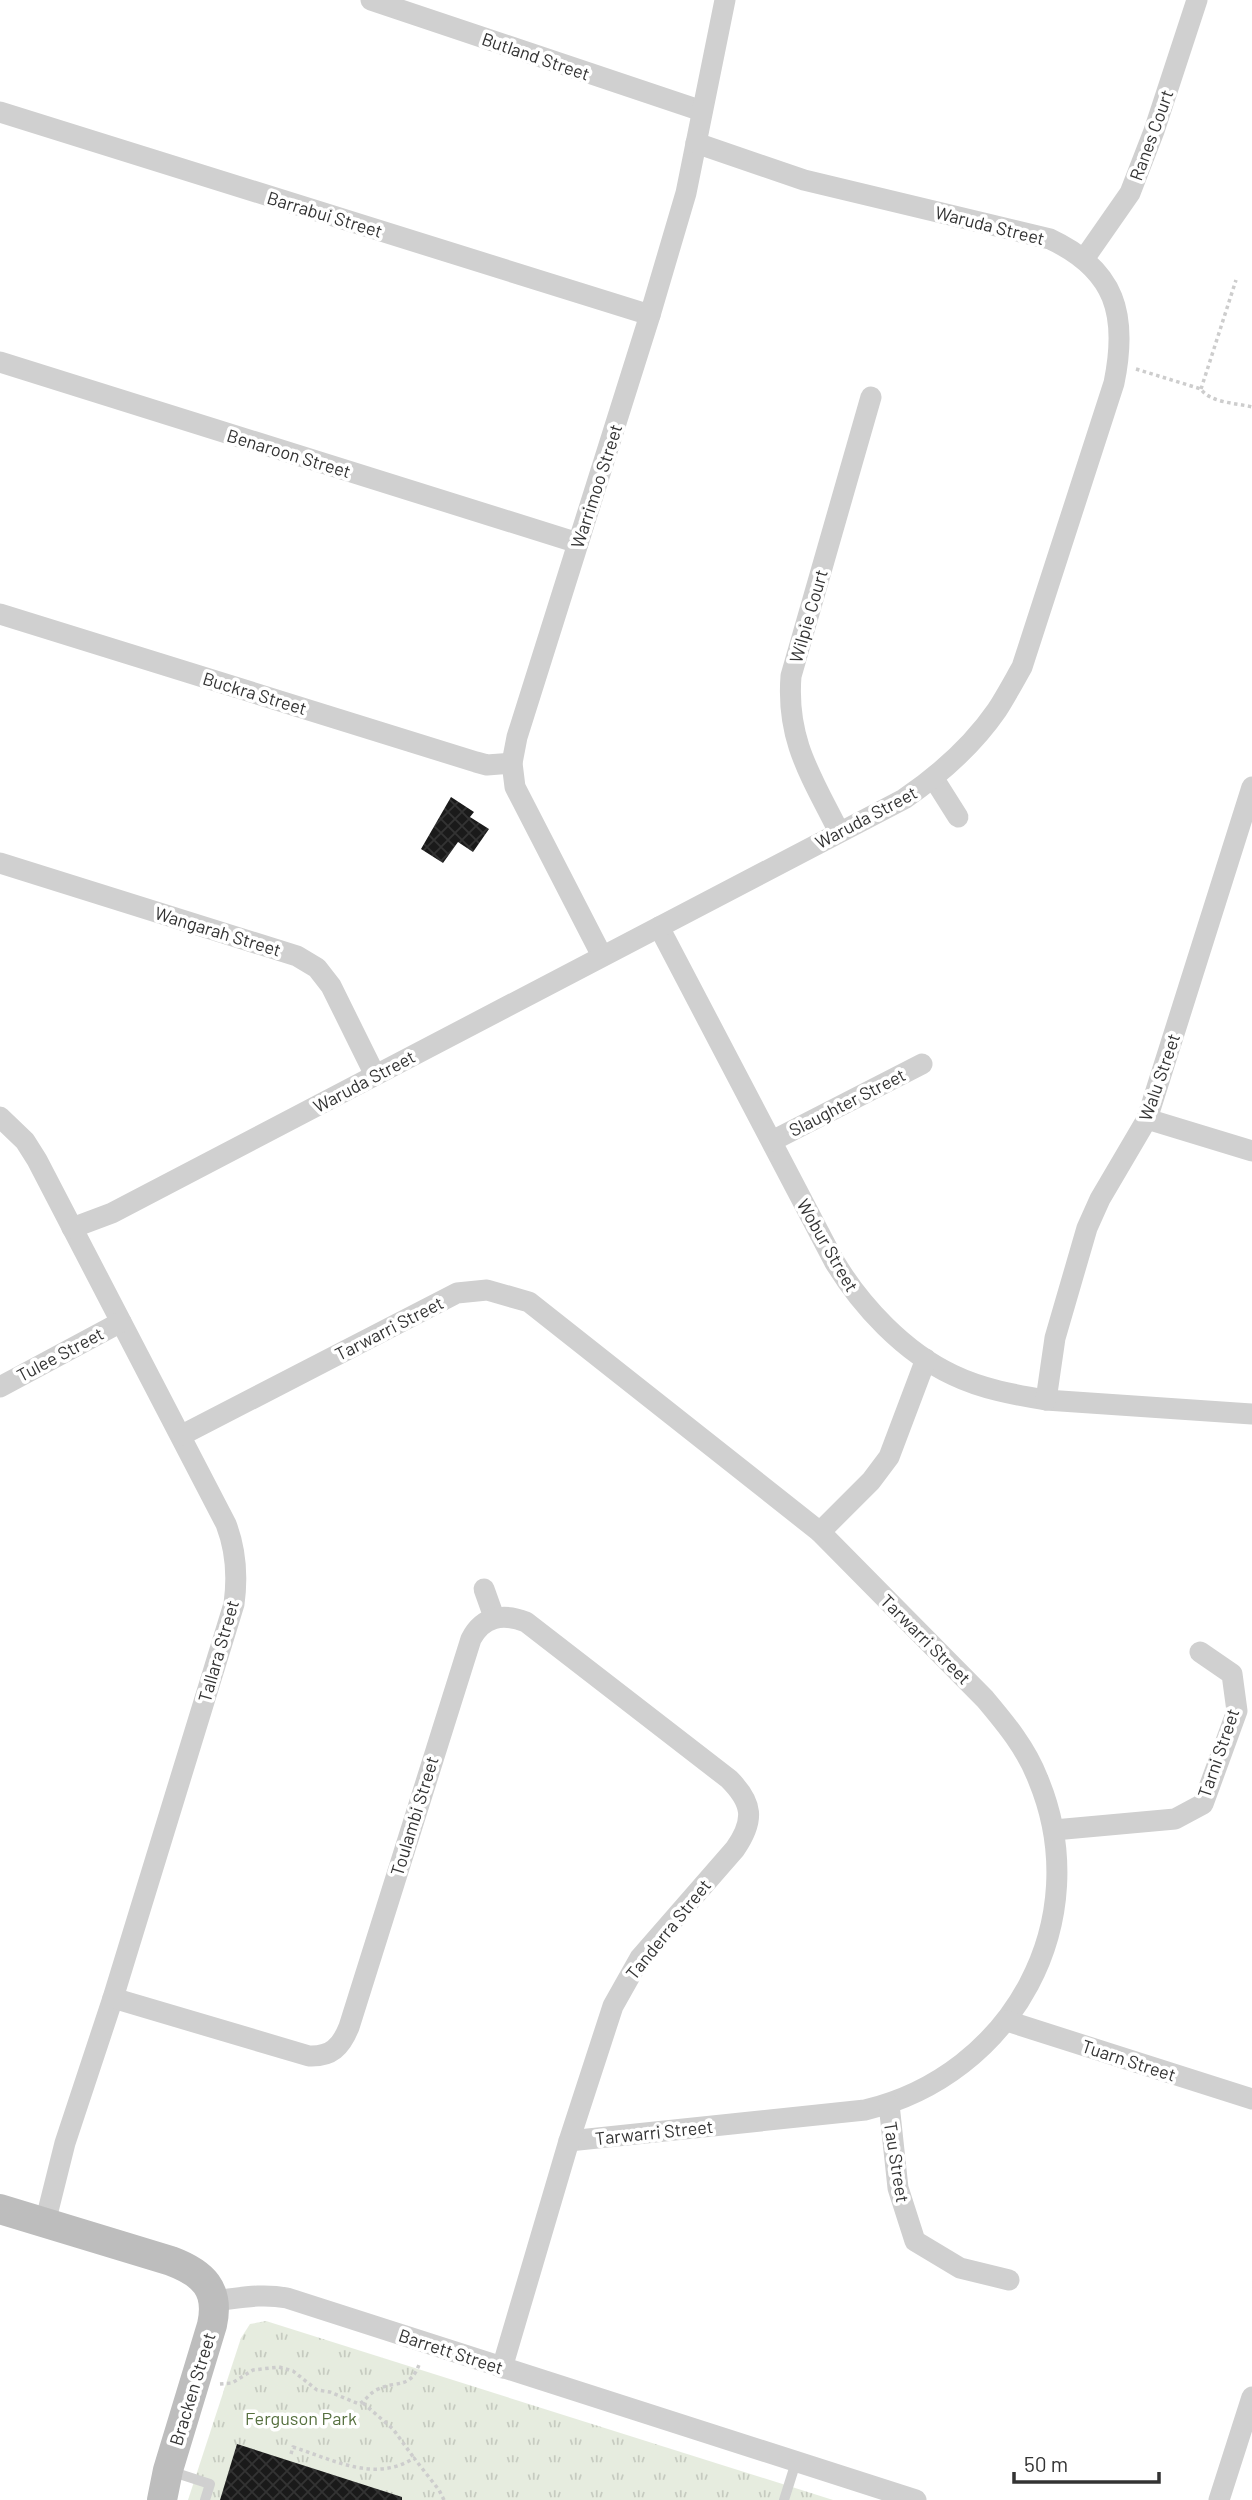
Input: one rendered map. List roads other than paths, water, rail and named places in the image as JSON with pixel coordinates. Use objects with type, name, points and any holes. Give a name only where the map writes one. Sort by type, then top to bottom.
[{"type":"street","name":"Butland Street","points":[[371,0],[702,111]]},
{"type":"street","name":"Warrimoo Street","points":[[602,956],[515,787],[512,763],[517,737],[686,193],[725,0]]},
{"type":"street","name":"Ranes Court","points":[[1084,259],[1130,192],[1154,131],[1197,0]]},
{"type":"street","name":"Barrabui Street","points":[[2,120],[650,315]]},
{"type":"street","name":"Waruda Street","points":[[72,1228],[112,1213],[904,799],[933,779],[965,748],[997,710],[1022,667],[1114,383],[1121,343],[1114,299],[1101,277],[1084,259],[1050,239],[804,180],[695,143]]},
{"type":"street","name":"Benaroon Street","points":[[0,362],[578,543]]},
{"type":"street","name":"Wilpie Court","points":[[839,832],[800,752],[792,728],[789,701],[791,676],[871,397]]},
{"type":"street","name":"Buckra Street","points":[[0,614],[476,762],[487,765],[512,763]]},
{"type":"street","points":[[933,779],[958,817]]},
{"type":"street","name":"Walu Street","points":[[1046,1401],[1055,1338],[1087,1228],[1100,1199],[1147,1119],[1252,787]]},
{"type":"street","name":"Wangarah Street","points":[[0,863],[297,956],[317,968],[331,986],[375,1075]]},
{"type":"street","name":"Wobur Street","points":[[659,927],[834,1261],[852,1290],[883,1326],[952,1375],[983,1387],[1046,1401],[1252,1414]]},
{"type":"street","name":"Slaughter Street","points":[[772,1141],[922,1064]]},
{"type":"street","name":"Tallara Street","points":[[0,1117],[25,1141],[182,1436],[231,1537],[237,1571],[234,1604],[113,1998],[65,2143],[45,2223]]},
{"type":"street","points":[[1147,1119],[1252,1152]]},
{"type":"street","name":"Tarwarri Street","points":[[182,1436],[457,1293],[487,1290],[529,1302],[820,1532],[985,1699],[1026,1754],[1038,1778],[1054,1830],[1057,1883],[1055,1909],[1049,1937],[1037,1967],[1007,2021],[983,2046],[929,2087],[889,2104],[841,2114],[569,2141]]},
{"type":"street","name":"Tulee Street","points":[[0,1387],[121,1322]]},
{"type":"street","points":[[820,1532],[871,1481],[888,1457],[926,1359]]},
{"type":"street","points":[[484,1589],[494,1617]]},
{"type":"street","name":"Tanderra Street","points":[[494,1617],[505,1616],[526,1622],[729,1779],[740,1790],[748,1804],[750,1817],[745,1835],[736,1849],[640,1958],[625,1980],[613,2006],[569,2141],[502,2368]]},
{"type":"street","name":"Toulambi Street","points":[[113,1998],[309,2056],[343,2057],[344,2041],[471,1639],[476,1629],[494,1617]]},
{"type":"street","name":"Tarni Street","points":[[1054,1830],[1175,1819],[1203,1804],[1237,1711],[1232,1674],[1200,1652]]},
{"type":"street","name":"Tuarn Street","points":[[1007,2021],[1252,2099]]},
{"type":"street","name":"Tau Street","points":[[889,2104],[898,2188],[915,2241],[960,2268],[1009,2280]]},
{"type":"street","points":[[0,2209],[186,2267],[205,2282],[214,2301]]},
{"type":"street","name":"Barrett Street","points":[[214,2301],[266,2294],[287,2298],[916,2500]]},
{"type":"street","name":"Bracken Street","points":[[162,2487],[204,2356],[214,2301]]},
{"type":"street","points":[[1219,2500],[1252,2397]]},
{"type":"lane","points":[[784,2500],[796,2462]]},
{"type":"lane","points":[[162,2487],[210,2484],[205,2500]]},
{"type":"park label","name":"Ferguson Park","points":[[301,2418]]}]
